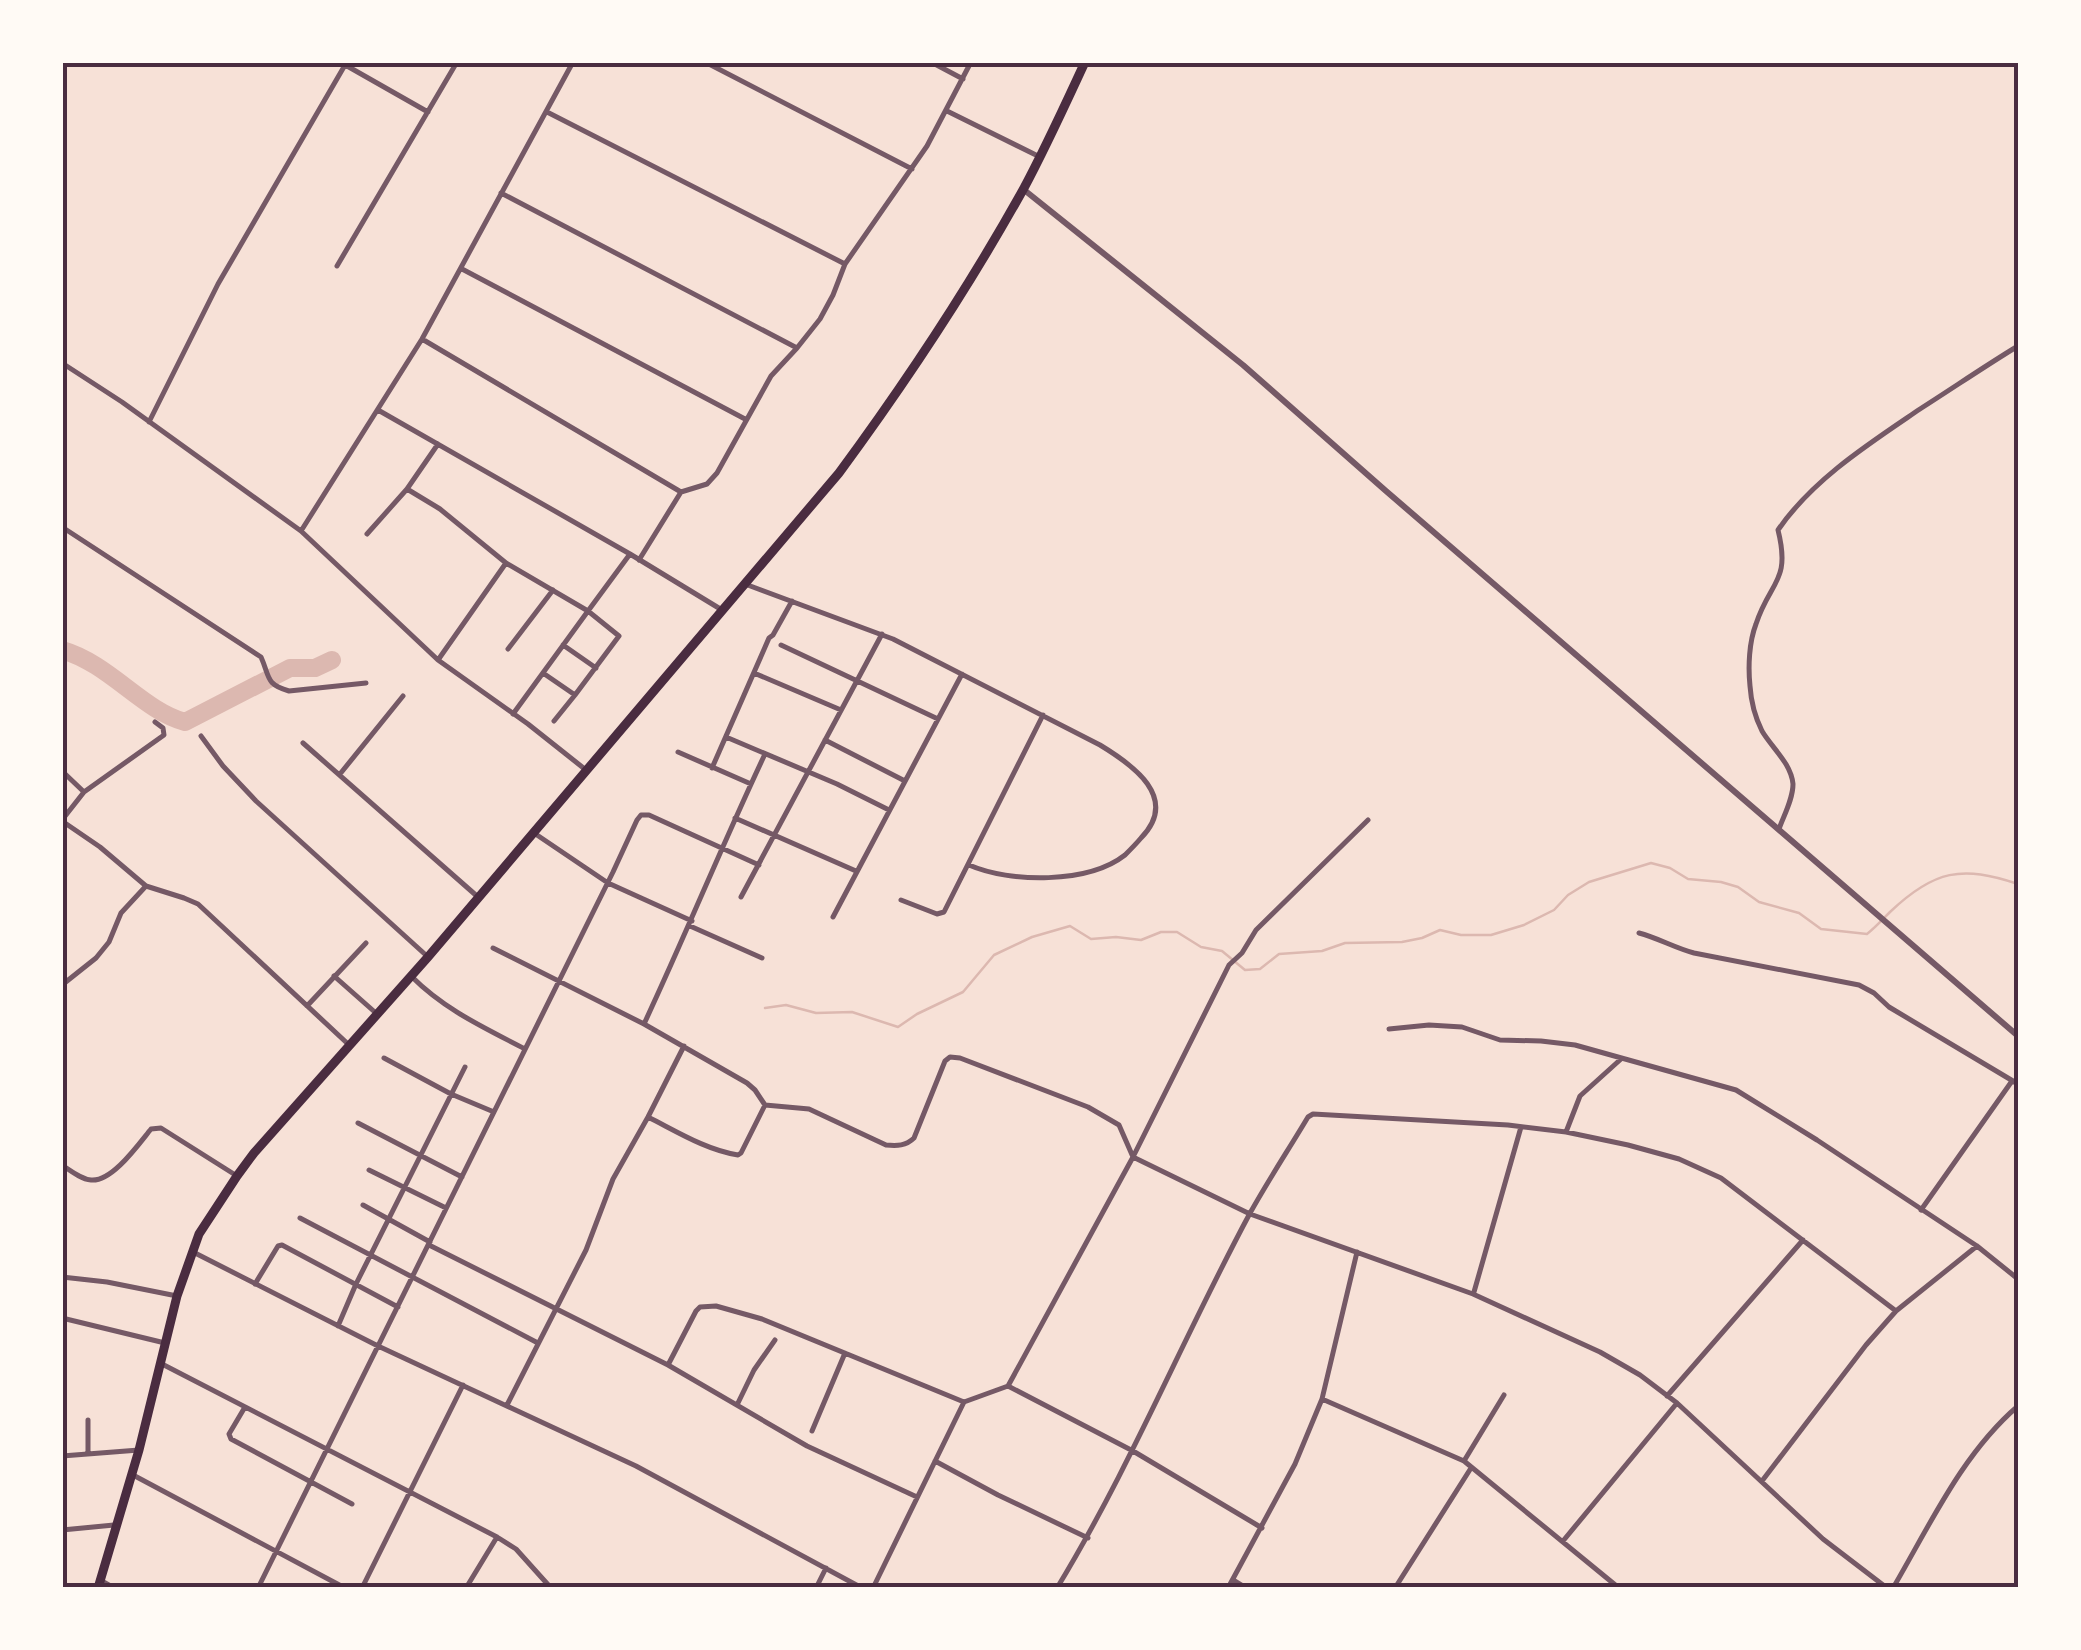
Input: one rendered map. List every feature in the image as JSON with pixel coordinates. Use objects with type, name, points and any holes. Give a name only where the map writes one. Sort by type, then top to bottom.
[{"type":"main road","points":[[99,1584],[139,1450],[177,1296],[206,1224],[237,1176],[839,473],[956,302],[1024,188],[1085,62]]},
{"type":"street","points":[[337,266],[457,62]]},
{"type":"street","points":[[302,531],[422,339],[573,62]]},
{"type":"street","points":[[705,62],[912,169]]},
{"type":"street","points":[[931,62],[964,79]]},
{"type":"street","points":[[639,560],[682,492],[708,484],[718,473],[771,376],[820,319],[845,264],[912,169],[971,62]]},
{"type":"street","points":[[148,422],[218,284],[343,64],[428,112]]},
{"type":"street","points":[[947,111],[1040,156]]},
{"type":"street","points":[[547,112],[845,264]]},
{"type":"street","points":[[1024,188],[1243,364],[2018,1036]]},
{"type":"street","points":[[502,193],[797,348]]},
{"type":"street","points":[[462,269],[745,420]]},
{"type":"street","points":[[422,339],[682,492]]},
{"type":"street","points":[[1778,828],[1793,784],[1783,760],[1763,732],[1750,686],[1755,626],[1782,572],[1784,559],[1778,530],[1814,490],[1868,444],[2018,346]]},
{"type":"street","points":[[62,363],[302,531],[438,660],[586,770]]},
{"type":"street","points":[[378,410],[722,610]]},
{"type":"street","points":[[367,534],[407,489],[438,444]]},
{"type":"street","points":[[407,489],[506,562],[588,611],[619,636],[554,721]]},
{"type":"street","points":[[62,526],[261,657],[270,682],[289,692],[366,684]]},
{"type":"street","points":[[513,714],[630,554]]},
{"type":"street","points":[[438,660],[506,562]]},
{"type":"street","points":[[745,584],[882,634],[1043,715],[1130,763],[1156,802],[1156,815],[1146,832],[1123,856],[1080,873],[1043,879],[995,875],[968,866]]},
{"type":"street","points":[[508,649],[552,590]]},
{"type":"street","points":[[712,768],[769,638],[792,601]]},
{"type":"street","points":[[741,897],[882,634]]},
{"type":"street","points":[[780,645],[938,719]]},
{"type":"street","points":[[563,646],[596,668]]},
{"type":"street","points":[[754,672],[841,710]]},
{"type":"street","points":[[544,673],[575,696]]},
{"type":"street","points":[[834,917],[962,674]]},
{"type":"street","points":[[340,774],[403,696]]},
{"type":"street","points":[[902,900],[937,914],[944,912],[1043,715]]},
{"type":"street","points":[[155,722],[163,728],[164,735],[84,792],[62,821],[146,886],[198,904],[350,1046]]},
{"type":"street","points":[[202,736],[223,766],[256,801],[428,956]]},
{"type":"street","points":[[726,738],[890,810]]},
{"type":"street","points":[[825,740],[905,781]]},
{"type":"street","points":[[303,743],[478,897]]},
{"type":"street","points":[[678,752],[750,784]]},
{"type":"street","points":[[644,1024],[765,754]]},
{"type":"street","points":[[62,771],[84,792]]},
{"type":"street","points":[[258,1588],[636,820],[641,815],[649,816],[758,865]]},
{"type":"street","points":[[736,818],[856,871]]},
{"type":"street","points":[[668,1366],[696,1311],[707,1305],[762,1318],[964,1402],[1008,1386],[1133,1156],[1229,965],[1242,954],[1256,930],[1368,820]]},
{"type":"street","points":[[534,832],[608,883],[762,958]]},
{"type":"street","points":[[62,986],[96,958],[109,942],[122,913],[146,886]]},
{"type":"street","points":[[1639,933],[1694,953],[1859,985],[1888,1007],[2015,1082],[1922,1210]]},
{"type":"street","points":[[307,1006],[366,943]]},
{"type":"street","points":[[493,948],[684,1046],[747,1083],[765,1105],[808,1110],[886,1145],[898,1146],[914,1138],[950,1057],[1088,1107],[1123,1130],[1133,1156],[1250,1214],[1474,1294],[1600,1352],[1640,1375],[1676,1403],[1823,1539],[1890,1588],[1964,1466],[2018,1406]]},
{"type":"street","points":[[334,976],[378,1014]]},
{"type":"street","points":[[411,976],[449,1009],[525,1050]]},
{"type":"street","points":[[1389,1029],[1462,1027],[1500,1040],[1574,1045],[1736,1090],[1977,1246],[2018,1278]]},
{"type":"street","points":[[507,1405],[586,1250],[613,1179],[684,1046]]},
{"type":"street","points":[[384,1058],[494,1112]]},
{"type":"street","points":[[1566,1132],[1580,1096],[1621,1058]]},
{"type":"street","points":[[338,1326],[465,1067]]},
{"type":"street","points":[[648,1118],[722,1152],[738,1154],[765,1105]]},
{"type":"street","points":[[1058,1588],[1133,1452],[1250,1214],[1313,1114],[1566,1132],[1679,1160],[1721,1178],[1896,1311]]},
{"type":"street","points":[[358,1123],[462,1177]]},
{"type":"street","points":[[1474,1294],[1521,1127]]},
{"type":"street","points":[[62,1166],[85,1179],[106,1178],[152,1130],[161,1128],[237,1176]]},
{"type":"street","points":[[369,1170],[446,1208]]},
{"type":"street","points":[[363,1205],[430,1244],[668,1366],[808,1446],[918,1497]]},
{"type":"street","points":[[300,1218],[537,1342]]},
{"type":"street","points":[[1668,1396],[1803,1240]]},
{"type":"street","points":[[255,1284],[282,1245],[398,1306]]},
{"type":"street","points":[[1762,1481],[1896,1311],[1977,1246]]},
{"type":"street","points":[[192,1252],[378,1346],[636,1466],[862,1588]]},
{"type":"street","points":[[1228,1588],[1296,1464],[1322,1400],[1357,1252]]},
{"type":"street","points":[[62,1277],[177,1296]]},
{"type":"street","points":[[62,1318],[165,1343]]},
{"type":"street","points":[[736,1405],[775,1340]]},
{"type":"street","points":[[812,1431],[844,1353]]},
{"type":"street","points":[[160,1363],[497,1538],[516,1549],[551,1588]]},
{"type":"street","points":[[362,1588],[462,1385]]},
{"type":"street","points":[[1008,1386],[1133,1452],[1262,1528]]},
{"type":"street","points":[[1464,1462],[1504,1395]]},
{"type":"street","points":[[1322,1400],[1472,1467],[1619,1588]]},
{"type":"street","points":[[873,1588],[964,1402]]},
{"type":"street","points":[[1563,1541],[1676,1403]]},
{"type":"street","points":[[245,1407],[229,1434],[230,1440],[352,1504]]},
{"type":"street","points":[[88,1420],[88,1454]]},
{"type":"street","points":[[62,1456],[139,1450]]},
{"type":"street","points":[[935,1460],[1088,1538]]},
{"type":"street","points":[[1395,1588],[1472,1467]]},
{"type":"street","points":[[130,1474],[345,1588]]},
{"type":"street","points":[[62,1530],[117,1525]]},
{"type":"street","points":[[466,1588],[497,1538]]},
{"type":"street","points":[[816,1588],[826,1568]]},
{"type":"street","points":[[1233,1580],[1246,1588]]},
{"type":"street","points":[[99,1584],[114,1588]]},
{"type":"waterway","points":[[62,650],[96,666],[155,708],[185,722],[290,668],[315,668],[332,660]]},
{"type":"waterway","points":[[765,1008],[786,1005],[816,1013],[852,1012],[898,1027],[963,992],[994,955],[1032,937],[1070,926],[1091,939],[1141,940],[1161,932],[1177,932],[1201,947],[1222,951],[1245,970],[1260,969],[1279,954],[1322,951],[1345,943],[1402,942],[1440,930],[1491,935],[1554,910],[1589,882],[1651,863],[1688,879],[1738,887],[1759,902],[1799,913],[1821,929],[1867,934],[1921,887],[1950,875],[1981,874],[2018,884]]}]
